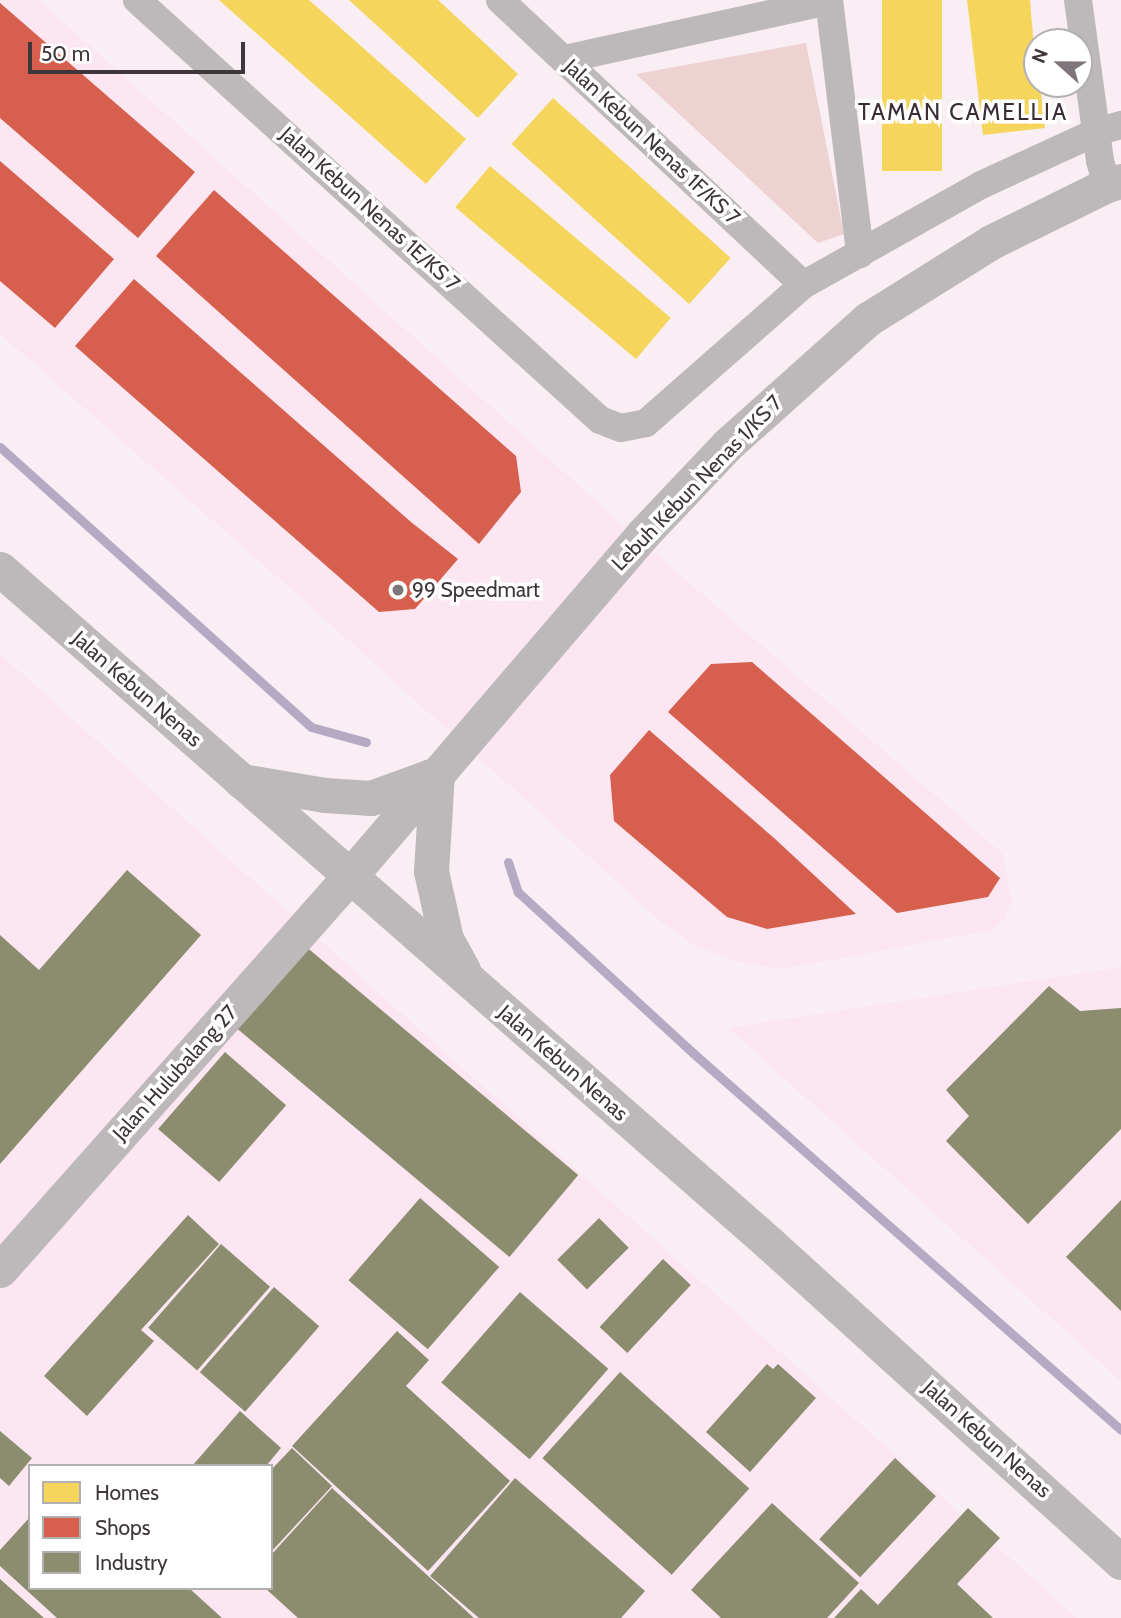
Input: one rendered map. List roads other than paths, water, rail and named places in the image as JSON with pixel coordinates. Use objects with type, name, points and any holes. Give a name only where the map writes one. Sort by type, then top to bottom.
[{"type":"street","name":"Jalan Kebun Nenas 1E/KS 7","points":[[137,0],[600,420],[621,428],[646,423],[803,285]]},
{"type":"street","name":"Jalan Kebun Nenas 1F/KS 7","points":[[500,0],[803,285]]},
{"type":"street","points":[[1078,0],[1109,129],[1114,183]]},
{"type":"street","points":[[565,60],[829,1],[860,254]]},
{"type":"street","points":[[803,285],[981,185],[1109,129]]},
{"type":"street","name":"Lebuh Kebun Nenas 1/KS 7","points":[[349,877],[642,535],[727,445],[810,368],[868,319],[916,287],[991,242],[1114,183]]},
{"type":"street","name":"Jalan Kebun Nenas","points":[[0,569],[769,1243],[1121,1562]]},
{"type":"street","points":[[241,781],[325,795],[371,798],[425,787],[432,870],[446,939],[469,981]]},
{"type":"street","name":"Jalan Hulubalang 27","points":[[0,1270],[349,877]]},
{"type":"waterway","points":[[0,447],[311,727],[366,742]]},
{"type":"waterway","points":[[508,862],[518,892],[693,1053],[1121,1430]]},
{"type":"place","name":"99 Speedmart","points":[[398,590]]},
{"type":"district","name":"TAMAN CAMELLIA","points":[[963,112]]}]
